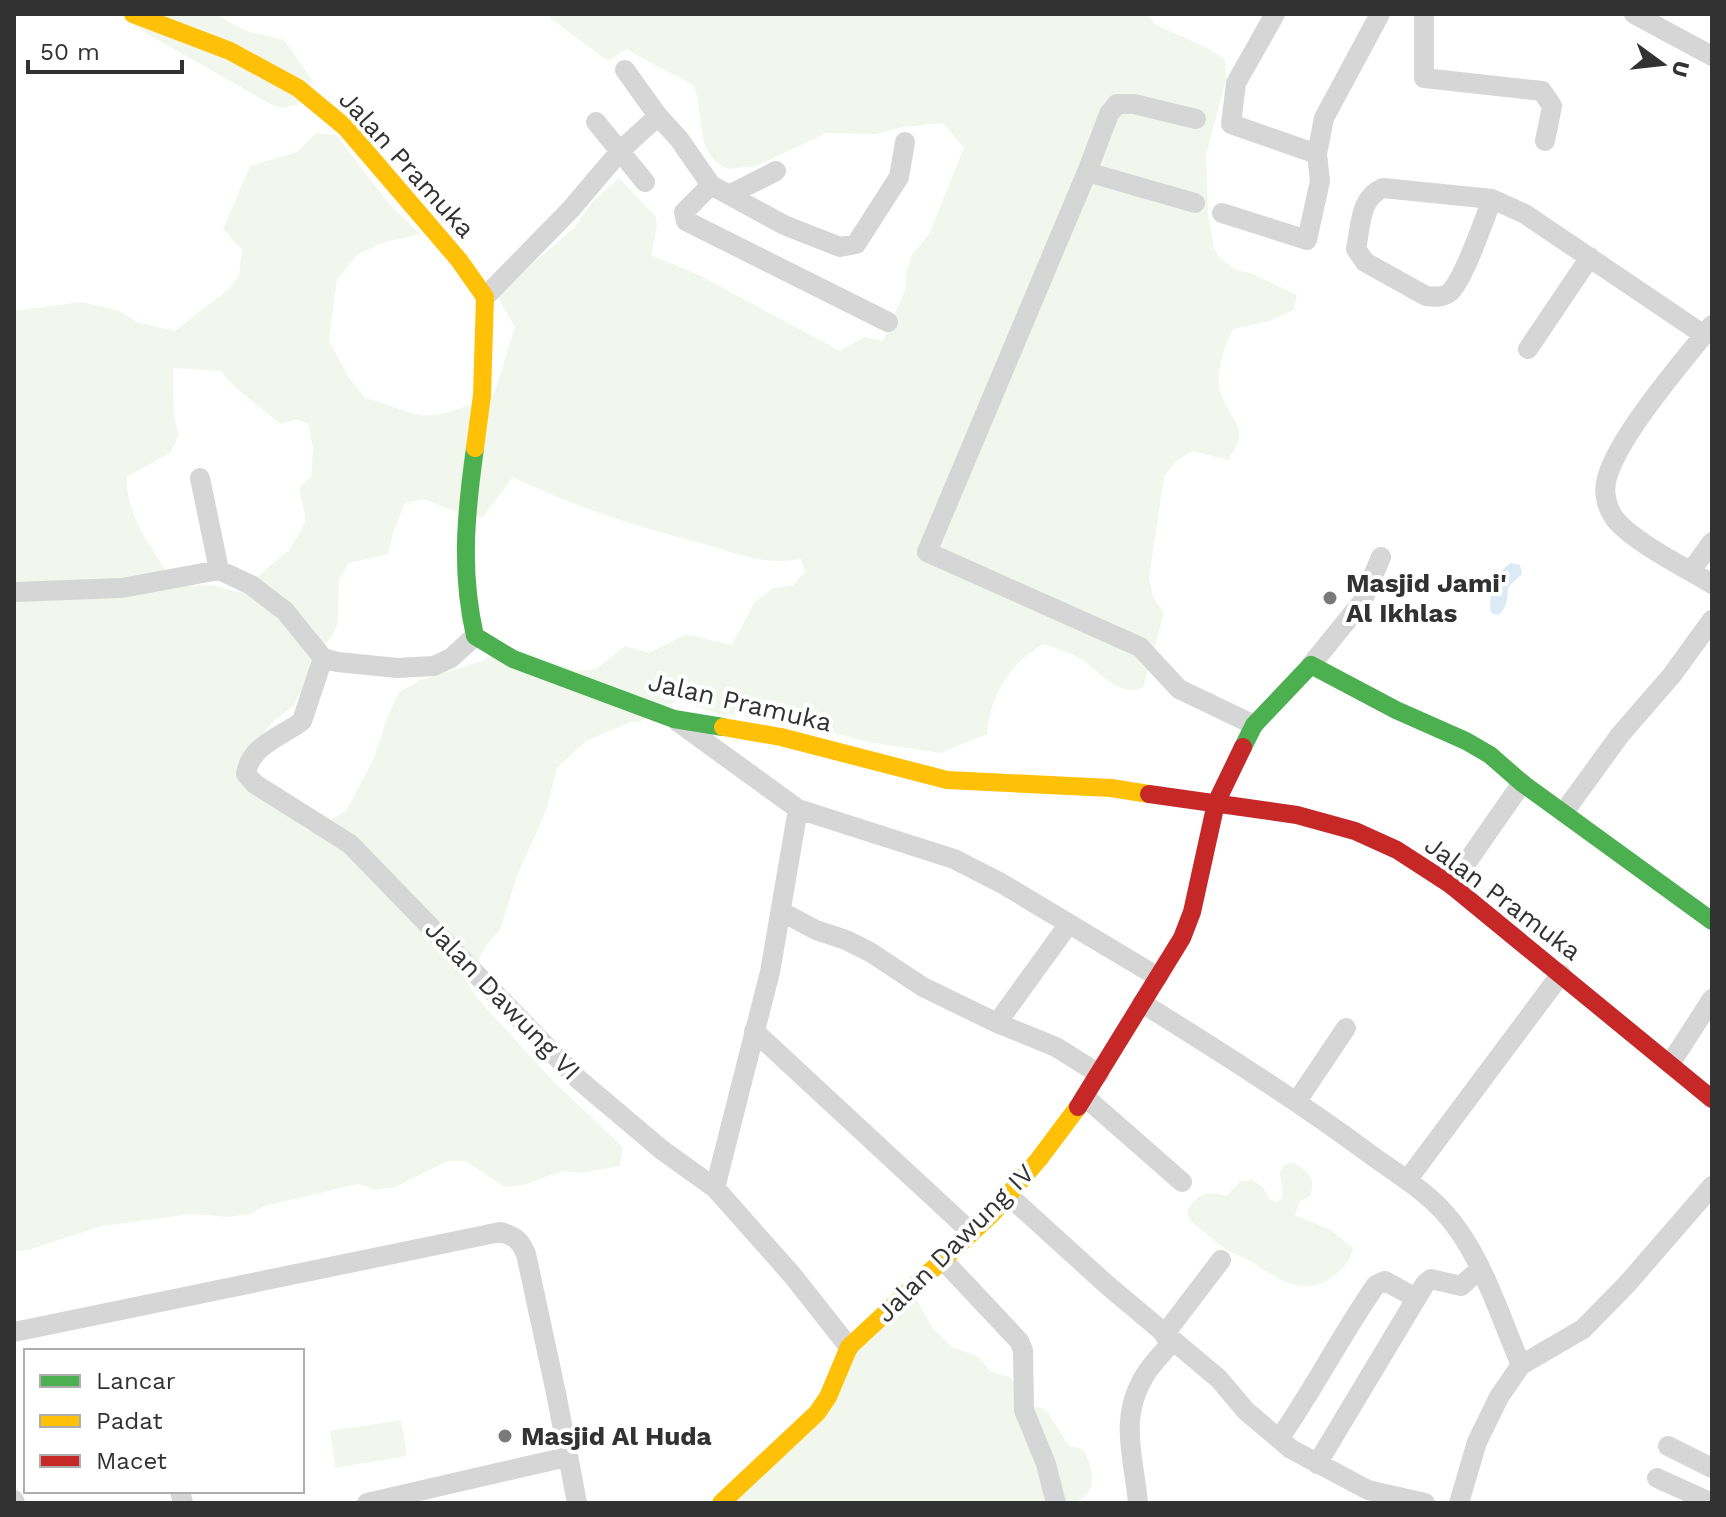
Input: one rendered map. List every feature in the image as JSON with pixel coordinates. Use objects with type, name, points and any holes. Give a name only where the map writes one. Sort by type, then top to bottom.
[{"type":"main road","name":"Jalan Pramuka","points":[[133,14],[230,51],[298,88],[345,127],[459,260],[485,297]]},
{"type":"main road","points":[[475,636],[468,606],[464,555],[482,395],[485,297]]},
{"type":"main road","name":"Jalan Pramuka","points":[[475,636],[513,659],[674,719],[781,737],[947,780],[1111,788],[1297,815],[1355,831],[1397,850],[1451,885],[1712,1099]]},
{"type":"main road","points":[[1311,665],[1490,755],[1522,783],[1712,921]]},
{"type":"main road","name":"Jalan Dawung IV","points":[[849,1347],[1009,1196],[1085,1097],[1182,938],[1192,912],[1216,803],[1254,725],[1311,665]]},
{"type":"main road","points":[[721,1503],[817,1413],[828,1397],[849,1347]]},
{"type":"street","points":[[1275,14],[1236,83],[1231,124],[1317,154]]},
{"type":"street","points":[[1222,213],[1307,240],[1320,181],[1317,154],[1324,118],[1380,14]]},
{"type":"street","points":[[1424,14],[1424,78],[1542,91],[1552,106],[1545,141]]},
{"type":"street","points":[[1634,14],[1712,56]]},
{"type":"street","points":[[625,70],[658,116],[720,190],[774,220],[840,247],[856,244],[899,177],[905,142]]},
{"type":"street","points":[[1196,119],[1134,104],[1117,104],[1109,114],[927,552],[1140,647],[1179,689],[1254,725]]},
{"type":"street","points":[[485,297],[571,209],[621,150],[658,116]]},
{"type":"street","points":[[596,122],[645,182]]},
{"type":"street","points":[[776,171],[720,190],[684,212],[686,221],[888,322]]},
{"type":"street","points":[[1087,172],[1195,203]]},
{"type":"street","points":[[1492,199],[1459,279],[1449,293],[1437,298],[1426,296],[1365,262],[1356,249],[1365,202],[1372,193],[1383,188],[1492,199],[1525,214],[1708,330],[1621,448],[1607,474],[1605,489],[1608,506],[1627,532],[1712,584]]},
{"type":"street","points":[[1528,349],[1590,257]]},
{"type":"street","points":[[200,478],[219,570]]},
{"type":"street","points":[[1691,571],[1712,542]]},
{"type":"street","points":[[1311,665],[1362,602],[1381,557]]},
{"type":"street","points":[[14,592],[122,588],[219,570],[251,585],[285,611],[323,658],[338,662],[397,668],[434,666],[451,658],[475,636]]},
{"type":"street","points":[[1564,812],[1620,735],[1672,675],[1712,620]]},
{"type":"street","name":"Jalan Dawung VI","points":[[323,658],[302,721],[282,731],[265,745],[249,762],[246,774],[255,784],[350,844],[578,1079],[650,1140],[715,1188],[793,1276],[849,1347]]},
{"type":"street","points":[[674,719],[798,809],[943,853],[1001,883],[1158,977]]},
{"type":"street","points":[[1451,885],[1522,783]]},
{"type":"street","points":[[715,1188],[770,972],[798,809]]},
{"type":"street","points":[[782,912],[870,952],[923,987],[1056,1047],[1099,1074]]},
{"type":"street","points":[[997,1023],[1068,925]]},
{"type":"street","points":[[1408,1179],[1561,974]]},
{"type":"street","points":[[1670,1064],[1712,999]]},
{"type":"street","points":[[1142,1003],[1297,1101],[1408,1179],[1444,1212],[1480,1269],[1521,1365]]},
{"type":"street","points":[[1297,1101],[1346,1028]]},
{"type":"street","points":[[754,1031],[971,1232]]},
{"type":"street","points":[[1085,1097],[1182,1182]]},
{"type":"street","points":[[1459,1503],[1477,1442],[1499,1397],[1521,1365],[1583,1329],[1628,1283],[1712,1186]]},
{"type":"street","points":[[1009,1196],[1219,1379],[1246,1411],[1279,1439],[1317,1464],[1368,1490],[1425,1503]]},
{"type":"street","points":[[14,1332],[500,1232],[511,1235],[520,1241],[526,1254],[577,1503]]},
{"type":"street","points":[[942,1259],[1019,1341],[1023,1350],[1024,1410],[1046,1464],[1056,1503]]},
{"type":"street","points":[[1138,1503],[1130,1452],[1129,1415],[1145,1375],[1221,1260]]},
{"type":"street","points":[[1317,1464],[1425,1284],[1431,1279],[1461,1286],[1480,1269]]},
{"type":"street","points":[[1279,1439],[1311,1393],[1376,1285],[1385,1281],[1416,1298]]},
{"type":"street","points":[[1668,1446],[1712,1468]]},
{"type":"street","points":[[367,1503],[567,1457]]},
{"type":"street","points":[[1657,1478],[1712,1503]]},
{"type":"shaded area","points":[[125,14],[215,14],[246,31],[284,40],[312,80],[297,105],[281,108],[272,105],[137,28]]},
{"type":"shaded area","points":[[550,14],[1147,14],[1156,25],[1225,59],[1226,79],[1206,156],[1208,214],[1214,248],[1219,257],[1234,269],[1253,274],[1297,295],[1294,310],[1270,321],[1233,329],[1230,336],[1222,359],[1219,384],[1224,402],[1237,424],[1239,439],[1228,460],[1192,451],[1175,462],[1164,477],[1149,578],[1153,597],[1164,613],[1143,688],[1133,690],[1117,686],[1081,659],[1044,644],[1021,660],[1004,681],[992,706],[987,734],[940,753],[867,742],[805,725],[719,714],[683,701],[674,702],[640,722],[631,722],[586,741],[557,768],[546,811],[517,876],[500,930],[488,943],[466,981],[477,998],[554,1082],[623,1147],[620,1166],[582,1173],[563,1171],[523,1185],[504,1187],[466,1161],[448,1161],[395,1187],[375,1190],[358,1184],[265,1206],[249,1214],[229,1217],[191,1214],[102,1226],[28,1250],[14,1251],[14,311],[81,302],[120,311],[137,322],[175,331],[230,288],[239,275],[242,250],[223,229],[250,166],[297,152],[316,133],[336,135],[391,206],[420,234],[385,242],[358,254],[337,279],[329,341],[350,379],[365,398],[429,415],[458,409],[494,394],[515,327],[495,293],[574,228],[593,201],[619,178],[656,217],[651,255],[699,275],[840,351],[864,337],[883,341],[906,288],[911,256],[929,234],[964,148],[943,123],[903,127],[875,134],[826,133],[757,166],[728,169],[709,153],[693,85],[627,49],[608,61],[550,18]],"holes":[[[173,368],[221,371],[280,424],[297,419],[308,424],[313,448],[311,477],[299,487],[306,521],[290,549],[239,592],[211,585],[175,586],[131,507],[127,477],[171,452],[179,435],[174,417]],[[513,477],[559,498],[655,531],[763,560],[801,559],[805,572],[792,586],[773,588],[754,603],[732,645],[686,634],[649,653],[625,646],[596,669],[577,671],[506,646],[482,661],[421,680],[399,692],[374,758],[346,811],[308,831],[270,802],[255,778],[260,738],[272,723],[294,705],[307,679],[311,659],[331,638],[338,622],[339,579],[349,563],[388,554],[405,503],[425,499],[482,518]]]},
{"type":"shaded area","points":[[1511,563],[1520,565],[1522,574],[1509,586],[1502,612],[1498,615],[1491,613],[1494,585],[1501,572]]},
{"type":"shaded area","points":[[1292,1162],[1306,1171],[1312,1184],[1310,1196],[1300,1201],[1295,1215],[1331,1230],[1353,1248],[1349,1259],[1336,1274],[1314,1286],[1283,1281],[1229,1251],[1189,1220],[1187,1210],[1204,1195],[1213,1193],[1226,1196],[1241,1181],[1252,1180],[1263,1187],[1269,1199],[1277,1202],[1283,1197],[1280,1171]]},
{"type":"shaded area","points":[[916,1299],[934,1330],[952,1347],[979,1357],[990,1371],[1010,1377],[1032,1406],[1042,1408],[1049,1414],[1069,1446],[1083,1449],[1092,1473],[1091,1488],[1087,1494],[1072,1503],[728,1503],[855,1351]]},
{"type":"shaded area","points":[[401,1420],[407,1456],[335,1468],[330,1431]]},
{"type":"traffic: fast","points":[[475,448],[466,542],[467,588],[475,636],[513,659],[674,719],[723,727]]},
{"type":"traffic: fast","points":[[1243,747],[1254,725],[1311,665],[1490,755],[1522,783],[1712,921]]},
{"type":"traffic: slow","points":[[133,14],[230,51],[298,88],[345,127],[459,260],[485,297],[482,395],[475,448]]},
{"type":"traffic: slow","points":[[723,727],[781,737],[947,780],[1111,788],[1149,794]]},
{"type":"traffic: slow","points":[[721,1503],[817,1413],[828,1397],[849,1347],[993,1213],[1078,1107]]},
{"type":"traffic: jam","points":[[1078,1107],[1182,938],[1192,912],[1216,803],[1243,747]]},
{"type":"traffic: jam","points":[[1149,794],[1297,815],[1355,831],[1397,850],[1451,885],[1712,1099]]},
{"type":"place","name":"Masjid Jami' Al Ikhlas","points":[[1330,598]]},
{"type":"place","name":"Masjid Al Huda","points":[[505,1436]]}]
